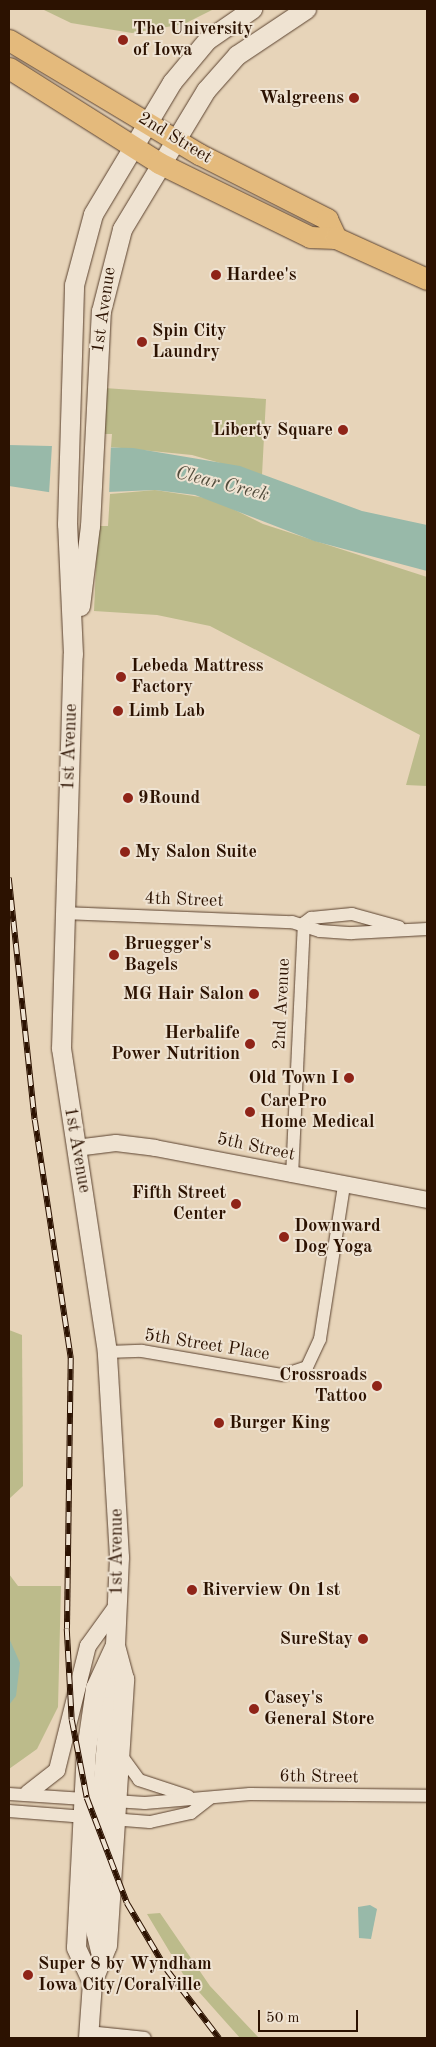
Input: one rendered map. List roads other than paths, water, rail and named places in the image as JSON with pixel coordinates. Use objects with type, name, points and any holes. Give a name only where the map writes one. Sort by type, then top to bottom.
[{"type":"main road","name":"1st Avenue","points":[[89,2035],[92,1982],[103,1962],[91,1913],[100,1799],[88,1723],[110,1652],[117,1606],[119,1557],[107,1352],[61,1048],[63,913],[73,654],[66,524],[77,264],[93,214],[132,147],[190,58],[252,9]]},
{"type":"main road","name":"1st Avenue","points":[[73,654],[90,526],[101,311],[112,256],[135,200],[206,90],[232,60],[306,9]]},
{"type":"main road","name":"2nd Street","points":[[9,40],[148,122],[173,139],[327,219],[336,238]]},
{"type":"main road","name":"2nd Street","points":[[9,68],[159,163],[310,237],[336,238],[426,276]]},
{"type":"main road","name":"1st Avenue","points":[[100,1799],[119,1751],[124,1679],[110,1652]]},
{"type":"main road","points":[[98,1819],[94,1806],[100,1799]]},
{"type":"main road","name":"1st Avenue","points":[[92,1982],[76,1946],[98,1819]]},
{"type":"street","name":"4th Street","points":[[63,913],[304,923]]},
{"type":"street","points":[[399,927],[383,919],[352,914],[310,918],[304,923],[320,931],[352,933],[399,927],[427,929]]},
{"type":"street","name":"2nd Avenue","points":[[292,1176],[304,923]]},
{"type":"street","name":"5th Street","points":[[76,1148],[138,1145],[344,1186],[427,1200]]},
{"type":"street","name":"5th Street Place","points":[[107,1352],[142,1351],[283,1375],[300,1371],[316,1354],[344,1186]]},
{"type":"street","points":[[28,1793],[57,1770],[88,1646],[117,1606]]},
{"type":"street","points":[[119,1751],[139,1780],[190,1796]]},
{"type":"street","name":"6th Street","points":[[9,1794],[28,1793],[145,1803],[190,1796],[210,1798],[250,1794],[427,1796]]},
{"type":"street","points":[[9,1810],[150,1822],[191,1813],[210,1798]]},
{"type":"street","points":[[89,2035],[145,2038]]},
{"type":"water","name":"Clear Creek","points":[[9,445],[133,448],[240,466],[362,511],[427,525],[427,571],[314,541],[195,495],[155,490],[61,494],[9,486]]},
{"type":"water","points":[[9,1638],[20,1663],[16,1696],[9,1705]]},
{"type":"water","points":[[370,1905],[377,1909],[371,1939],[359,1938],[358,1907]]},
{"type":"railway","points":[[9,878],[35,1120],[71,1358],[67,1629],[72,1720],[87,1798],[127,1903],[167,1970],[219,2038]]},
{"type":"place","name":"The University of Iowa","points":[[123,40]]},
{"type":"place","name":"Walgreens","points":[[354,98]]},
{"type":"place","name":"Hardee's","points":[[216,275]]},
{"type":"place","name":"Spin City Laundry","points":[[142,342]]},
{"type":"place","name":"Liberty Square","points":[[343,430]]},
{"type":"place","name":"Lebeda Mattress Factory","points":[[121,677]]},
{"type":"place","name":"Limb Lab","points":[[118,711]]},
{"type":"place","name":"9Round","points":[[128,798]]},
{"type":"place","name":"My Salon Suite","points":[[125,852]]},
{"type":"place","name":"Bruegger's Bagels","points":[[114,955]]},
{"type":"place","name":"MG Hair Salon","points":[[254,994]]},
{"type":"place","name":"Herbalife Power Nutrition","points":[[250,1044]]},
{"type":"place","name":"Old Town I","points":[[349,1078]]},
{"type":"place","name":"CarePro Home Medical","points":[[250,1112]]},
{"type":"place","name":"Fifth Street Center","points":[[236,1204]]},
{"type":"place","name":"Downward Dog Yoga","points":[[284,1237]]},
{"type":"place","name":"Crossroads Tattoo","points":[[377,1386]]},
{"type":"place","name":"Burger King","points":[[219,1423]]},
{"type":"place","name":"Riverview On 1st","points":[[192,1590]]},
{"type":"place","name":"SureStay","points":[[363,1639]]},
{"type":"place","name":"Casey's General Store","points":[[254,1709]]},
{"type":"place","name":"Super 8 by Wyndham Iowa City/Coralville","points":[[28,1975]]}]
